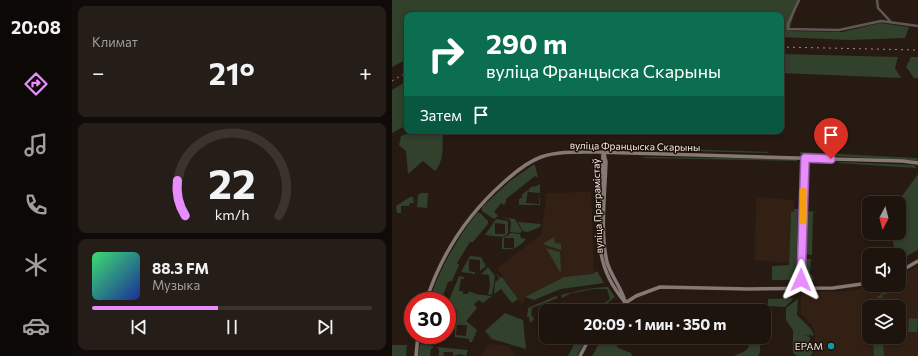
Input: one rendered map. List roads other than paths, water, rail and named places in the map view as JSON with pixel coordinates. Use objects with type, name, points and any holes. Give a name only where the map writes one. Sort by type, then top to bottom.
[{"type":"main road","name":"вуліца Францыска Скарыны","points":[[430,292],[445,256],[460,230],[477,208],[513,174],[536,160],[553,154],[603,152],[918,163]]},
{"type":"main road","name":"вуліца Праграмістаў","points":[[603,152],[606,162],[605,252],[610,270],[623,293],[625,302]]},
{"type":"main road","points":[[906,268],[918,261]]},
{"type":"main road","points":[[622,304],[651,289],[660,287],[800,289],[843,288],[862,284]]},
{"type":"main road","points":[[416,356],[417,344]]},
{"type":"main road","points":[[580,356],[586,344]]},
{"type":"street","points":[[799,0],[788,24],[788,29],[839,30],[877,22],[891,22],[918,26]]},
{"type":"street","points":[[877,0],[878,8],[891,22]]},
{"type":"street","points":[[800,289],[805,158]]},
{"type":"railway","points":[[784,47],[918,50]]},
{"type":"railway","points":[[392,81],[404,74]]},
{"type":"place","name":"EPAM","points":[[831,346]]}]
